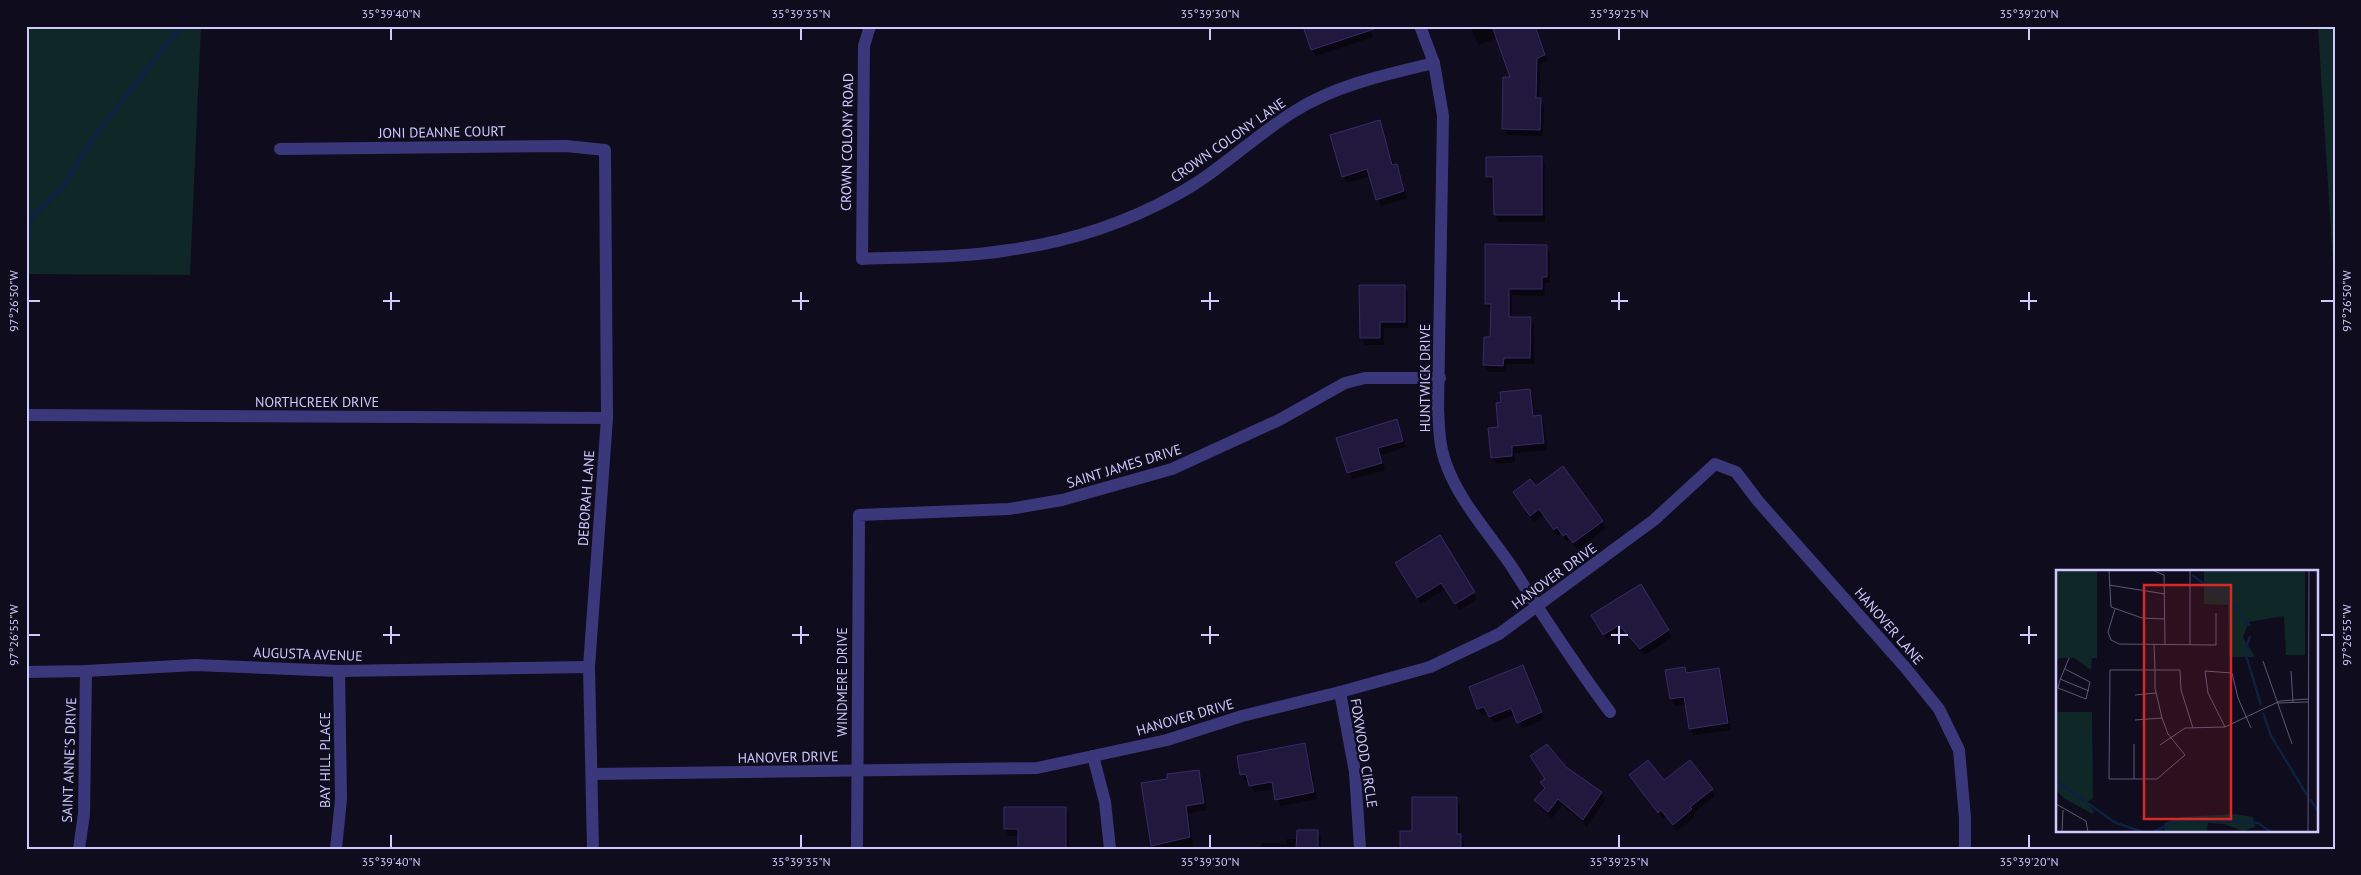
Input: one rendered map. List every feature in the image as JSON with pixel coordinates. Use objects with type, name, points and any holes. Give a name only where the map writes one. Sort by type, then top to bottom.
[{"type":"street","name":"CROWN COLONY ROAD","points":[[862,259],[864,46],[870,26]]},
{"type":"street","name":"HUNTWICK DRIVE","points":[[1420,26],[1434,63],[1444,116],[1440,440],[1445,461],[1464,498],[1512,567],[1536,608],[1610,712]]},
{"type":"street","name":"CROWN COLONY LANE","points":[[862,259],[1008,251],[1086,234],[1178,194],[1209,175],[1278,122],[1316,99],[1362,82],[1434,63]]},
{"type":"street","name":"JONI DEANNE COURT","points":[[280,149],[566,146],[605,150]]},
{"type":"street","name":"DEBORAH LANE","points":[[593,849],[589,667],[607,418],[605,150]]},
{"type":"street","name":"SAINT JAMES DRIVE","points":[[858,515],[1008,509],[1062,500],[1172,470],[1279,420],[1345,383],[1365,378],[1440,378]]},
{"type":"street","name":"NORTHCREEK DRIVE","points":[[26,416],[607,418]]},
{"type":"street","name":"HANOVER DRIVE","points":[[592,774],[1037,768],[1167,740],[1242,716],[1430,667],[1500,634],[1654,520],[1715,464]]},
{"type":"street","name":"HANOVER LANE","points":[[1715,464],[1736,472],[1758,501],[1898,658],[1939,709],[1959,750],[1965,818],[1965,849]]},
{"type":"street","name":"WINDMERE DRIVE","points":[[857,849],[858,515]]},
{"type":"street","name":"AUGUSTA AVENUE","points":[[26,672],[196,665],[339,671],[589,667]]},
{"type":"street","name":"SAINT ANNE'S DRIVE","points":[[79,849],[84,814],[86,671]]},
{"type":"street","name":"BAY HILL PLACE","points":[[336,849],[341,799],[339,671]]},
{"type":"street","name":"FOXWOOD CIRCLE","points":[[1340,692],[1355,772],[1360,849]]},
{"type":"street","points":[[1093,756],[1106,802],[1110,849]]},
{"type":"green space","points":[[26,26],[201,26],[190,275],[26,274]]},
{"type":"green space","points":[[2318,26],[2335,26],[2335,296]]},
{"type":"building","points":[[1303,26],[1374,26],[1374,29],[1311,50]]},
{"type":"building","points":[[1492,26],[1535,26],[1545,55],[1537,58],[1536,98],[1541,98],[1540,130],[1502,129],[1503,77],[1510,77]]},
{"type":"building","points":[[1380,120],[1392,165],[1397,164],[1404,191],[1376,200],[1367,169],[1342,177],[1330,135]]},
{"type":"building","points":[[1542,156],[1542,215],[1494,215],[1493,177],[1486,177],[1486,157]]},
{"type":"building","points":[[1485,244],[1547,245],[1547,277],[1542,277],[1542,289],[1509,289],[1509,317],[1531,317],[1530,358],[1504,358],[1503,366],[1483,365],[1484,337],[1490,337],[1491,304],[1485,304]]},
{"type":"building","points":[[1359,285],[1405,285],[1405,322],[1380,322],[1380,338],[1360,338]]},
{"type":"building","points":[[1530,389],[1533,416],[1541,415],[1544,443],[1512,446],[1512,456],[1491,458],[1488,428],[1498,427],[1496,403],[1501,402],[1500,392]]},
{"type":"building","points":[[1397,419],[1403,441],[1378,448],[1382,463],[1347,473],[1336,438]]},
{"type":"building","points":[[1563,466],[1603,521],[1573,543],[1566,534],[1563,536],[1557,527],[1554,530],[1539,509],[1530,516],[1513,492],[1530,479],[1536,486]]},
{"type":"building","points":[[1440,535],[1475,592],[1455,604],[1441,583],[1417,598],[1395,563]]},
{"type":"building","points":[[1641,584],[1669,630],[1640,649],[1619,625],[1603,635],[1591,615]]},
{"type":"building","points":[[1523,665],[1542,712],[1517,723],[1511,708],[1489,717],[1484,707],[1477,709],[1469,687]]},
{"type":"building","points":[[1685,667],[1686,673],[1719,668],[1728,723],[1689,729],[1684,697],[1670,699],[1665,670]]},
{"type":"building","points":[[1305,743],[1314,792],[1275,800],[1272,782],[1249,786],[1246,774],[1240,775],[1237,756]]},
{"type":"building","points":[[1547,744],[1566,767],[1602,792],[1583,820],[1558,799],[1548,812],[1534,800],[1545,788],[1540,782],[1545,779],[1530,756]]},
{"type":"building","points":[[1648,760],[1664,780],[1690,760],[1713,789],[1690,807],[1692,809],[1673,825],[1661,810],[1658,813],[1629,775]]},
{"type":"building","points":[[1199,770],[1204,803],[1186,806],[1190,837],[1151,846],[1141,783],[1167,779],[1167,774]]},
{"type":"building","points":[[1412,797],[1457,797],[1457,834],[1461,834],[1461,849],[1400,849],[1400,831],[1412,831]]},
{"type":"building","points":[[1004,807],[1066,807],[1066,849],[1018,849],[1018,829],[1004,829]]},
{"type":"building","points":[[1297,830],[1318,830],[1318,849],[1296,849]]},
{"type":"waterway","points":[[26,229],[30,219],[64,185],[93,138],[181,26]]}]
